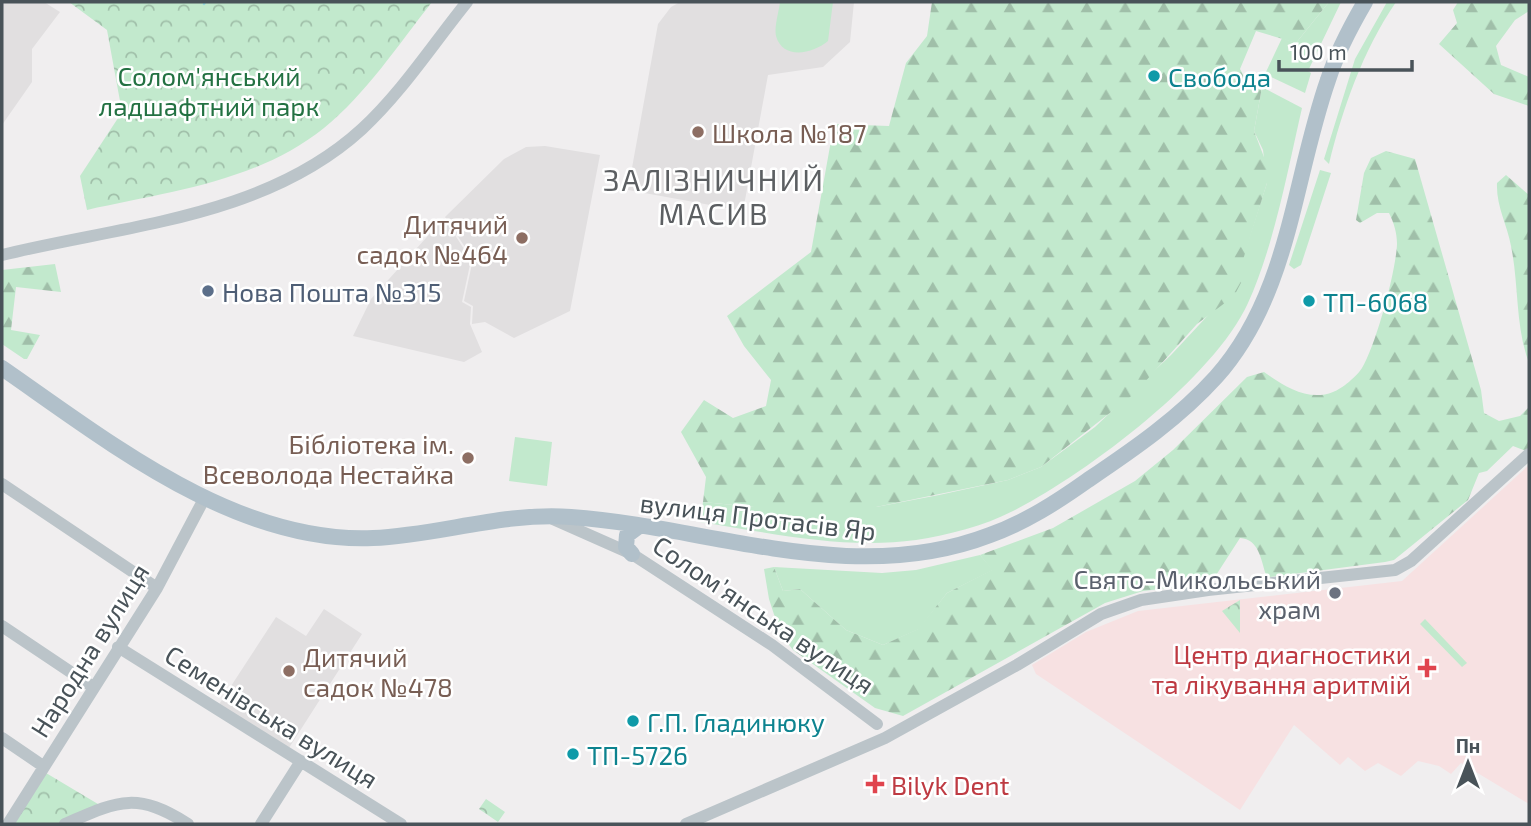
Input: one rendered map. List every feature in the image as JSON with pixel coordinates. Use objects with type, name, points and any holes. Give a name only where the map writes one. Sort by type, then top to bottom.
[{"type":"main road","name":"вулиця Протасів Яр","points":[[547,516],[639,526],[839,557],[879,558],[919,554],[968,543],[1013,526],[1065,496],[1129,452],[1195,399],[1234,354],[1257,317],[1276,272],[1328,77],[1366,2]]},
{"type":"main road","name":"Соломʼянська вулиця","points":[[2,368],[204,499],[298,531],[355,538],[397,536],[508,517],[547,516]]},
{"type":"main road","points":[[632,554],[626,547],[627,535],[639,526]]},
{"type":"street","points":[[2,255],[162,221],[229,203],[286,182],[330,155],[363,128],[385,106],[467,2]]},
{"type":"street","points":[[686,824],[952,702],[1101,614],[1141,600],[1222,588],[1395,570],[1411,561],[1529,454]]},
{"type":"street","points":[[2,484],[157,588]]},
{"type":"street","name":"Народна вулиця","points":[[8,824],[157,588],[204,499]]},
{"type":"street","name":"Соломʼянська вулиця","points":[[547,516],[632,554],[772,645],[877,724],[887,724],[884,735]]},
{"type":"street","points":[[2,626],[93,687]]},
{"type":"street","name":"Семенівська вулиця","points":[[118,647],[401,824]]},
{"type":"street","points":[[2,738],[43,766]]},
{"type":"street","points":[[261,824],[301,761]]},
{"type":"street","points":[[65,824],[103,807],[144,802],[162,808],[188,824]]},
{"type":"shaded area","points":[[2,2],[44,2],[60,12],[32,49],[32,82],[2,125]]},
{"type":"shaded area","name":"Школа №187","points":[[680,2],[854,2],[850,42],[823,67],[768,75],[743,211],[628,190],[658,24],[671,7]]},
{"type":"shaded area","name":"Дитячий садок №464","points":[[545,146],[600,155],[570,311],[514,338],[485,322],[472,324],[473,306],[464,301],[473,259],[445,217],[504,159],[526,147]]},
{"type":"shaded area","points":[[444,218],[471,260],[462,302],[471,307],[470,324],[482,352],[464,362],[353,336],[371,299]]},
{"type":"shaded area","points":[[1529,465],[1529,804],[1461,763],[1451,774],[1439,766],[1418,761],[1401,776],[1378,763],[1365,771],[1348,757],[1340,765],[1294,725],[1240,810],[1036,674],[1032,665],[1086,632],[1138,611],[1402,581]]},
{"type":"shaded area","name":"Дитячий садок №478","points":[[324,609],[362,634],[287,751],[218,706],[276,617],[306,636]]},
{"type":"green space","name":"Солом'янський ладшафтний парк","points":[[69,2],[432,2],[354,100],[324,128],[298,146],[241,173],[87,210],[80,176],[122,112],[107,30]]},
{"type":"green space","points":[[780,2],[833,2],[828,41],[807,51],[792,52],[785,49],[776,36]]},
{"type":"green space","points":[[932,2],[1329,2],[1296,43],[1256,31],[1240,69],[1247,82],[1262,87],[1254,131],[1272,178],[1267,183],[1237,279],[1242,281],[1234,296],[1197,324],[1134,394],[1041,467],[1008,480],[876,507],[754,507],[703,502],[706,477],[681,432],[704,400],[733,418],[766,406],[771,380],[744,346],[727,316],[811,252],[834,124],[889,126],[906,63],[927,36]]},
{"type":"green space","points":[[1329,2],[1341,2],[1308,71],[1311,73],[1305,93],[1265,74],[1282,38],[1296,43]]},
{"type":"green space","points":[[1387,2],[1396,2],[1373,40],[1355,81],[1329,164],[1324,159],[1355,59]]},
{"type":"green space","points":[[1458,2],[1529,2],[1529,11],[1515,20],[1496,46],[1501,65],[1529,77],[1529,106],[1494,94],[1439,44],[1457,23],[1453,10]]},
{"type":"green space","points":[[1262,87],[1302,108],[1273,232],[1248,303],[1231,332],[1207,362],[1178,392],[1110,449],[1043,495],[1013,511],[953,533],[928,538],[889,543],[835,542],[700,522],[703,502],[754,507],[876,507],[1008,480],[1041,467],[1095,427],[1171,355],[1212,311],[1236,279],[1267,183],[1263,150],[1254,131]]},
{"type":"green space","points":[[1386,151],[1415,159],[1481,390],[1484,413],[1499,421],[1520,416],[1529,407],[1529,448],[1526,451],[1513,446],[1487,471],[1479,473],[1468,500],[1394,560],[1385,562],[1270,577],[1266,575],[1255,546],[1240,538],[1211,583],[1143,591],[1105,603],[903,716],[875,708],[793,650],[780,633],[769,599],[764,569],[774,567],[783,591],[800,589],[846,630],[883,645],[918,629],[947,593],[992,570],[980,555],[1053,528],[1135,481],[1173,450],[1247,377],[1264,372],[1288,387],[1314,395],[1333,392],[1349,382],[1362,368],[1373,343],[1396,256],[1396,236],[1389,213],[1377,213],[1360,223],[1356,220],[1364,173],[1371,158]]},
{"type":"green space","points":[[1320,170],[1331,173],[1301,265],[1294,269],[1289,265]]},
{"type":"green space","points":[[1506,175],[1529,195],[1529,363],[1521,334],[1511,246],[1497,191],[1497,183]]},
{"type":"green space","points":[[55,264],[61,292],[16,287],[11,330],[40,335],[27,359],[24,359],[2,344],[2,270]]},
{"type":"green space","points":[[515,437],[552,442],[547,486],[509,481]]},
{"type":"green space","points":[[980,555],[993,570],[947,593],[919,629],[883,645],[846,630],[800,589],[783,591],[774,567],[882,573],[916,570]]},
{"type":"green space","points":[[1240,600],[1240,633],[1222,611]]},
{"type":"green space","points":[[1425,619],[1467,663],[1462,667],[1420,624]]},
{"type":"green space","points":[[41,770],[103,807],[65,824],[8,824]]},
{"type":"green space","points":[[486,799],[505,812],[498,822],[479,809]]},
{"type":"place","name":"Свобода","points":[[1154,76]]},
{"type":"place","name":"Школа №187","points":[[698,132]]},
{"type":"place","name":"Дитячий садок №464","points":[[522,238]]},
{"type":"place","name":"Нова Пошта №315","points":[[208,291]]},
{"type":"place","name":"ТП-6068","points":[[1309,301]]},
{"type":"place","name":"Бібліотека ім. Всеволода Нестайка","points":[[468,458]]},
{"type":"place","name":"Свято-Микольський храм","points":[[1335,593]]},
{"type":"place","name":"Центр диагностики та лікування аритмій","points":[[1427,668]]},
{"type":"place","name":"Дитячий садок №478","points":[[289,671]]},
{"type":"place","name":"Г.П. Гладинюку","points":[[633,721]]},
{"type":"place","name":"ТП-5726","points":[[573,754]]},
{"type":"place","name":"Bilyk Dent","points":[[875,784]]},
{"type":"district","name":"ЗАЛІЗНИЧНИЙ МАСИВ","points":[[714,196]]}]
